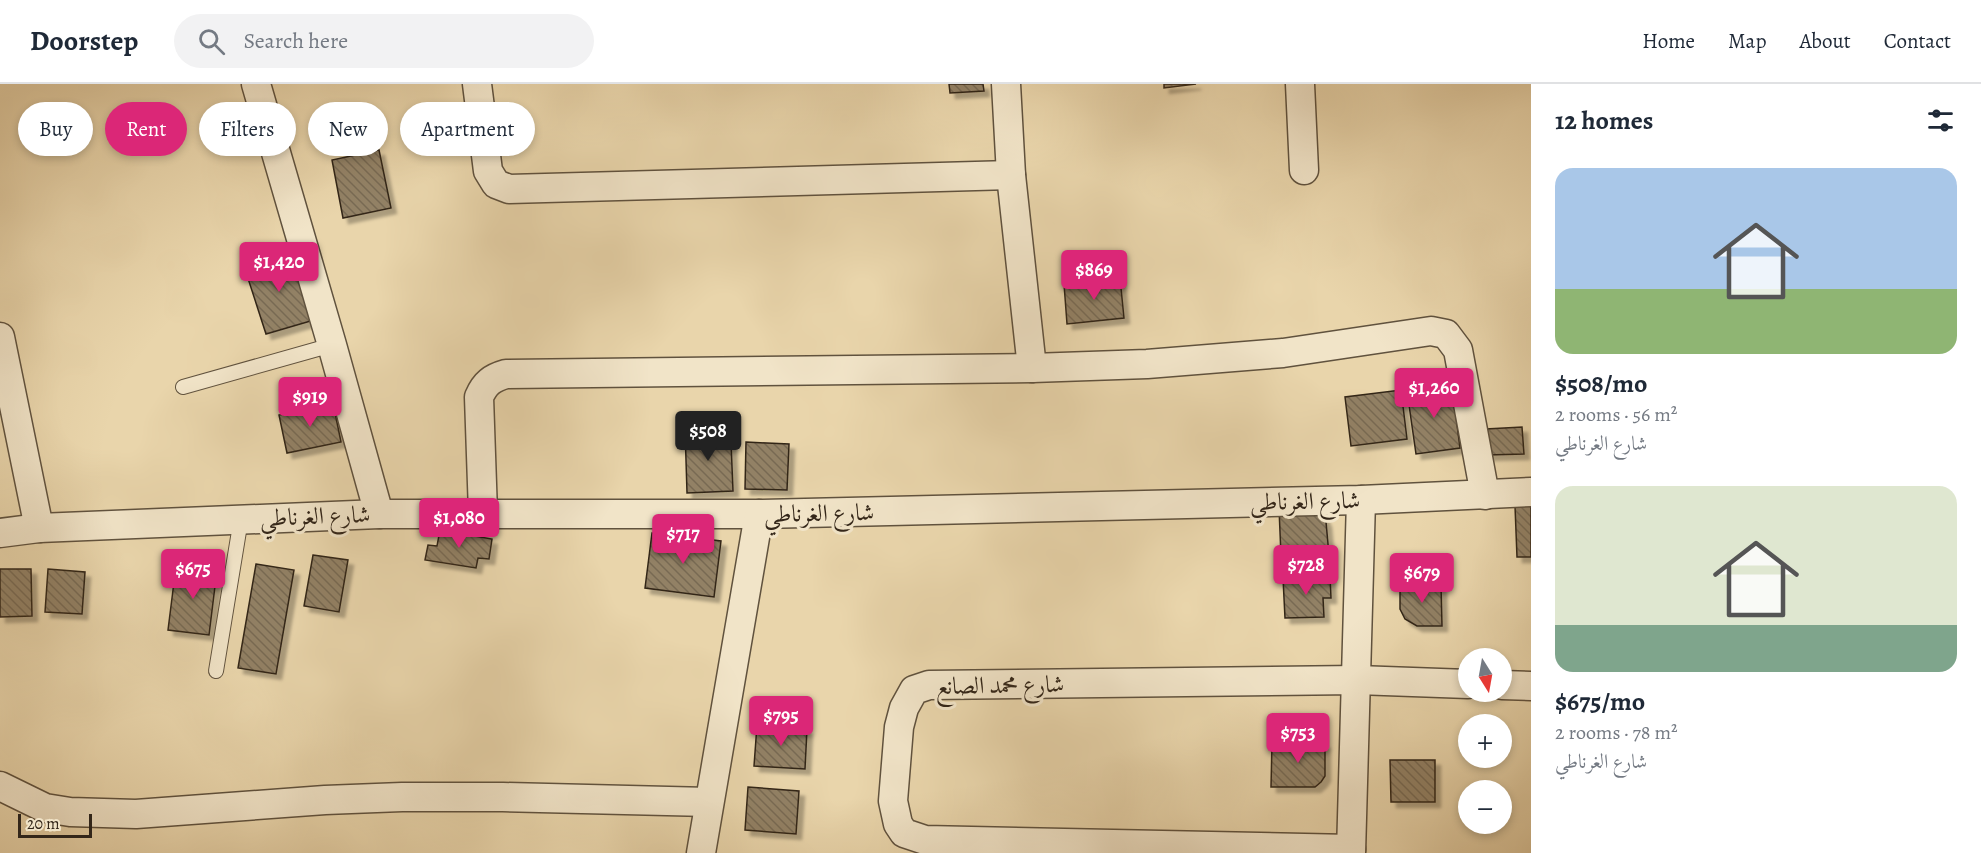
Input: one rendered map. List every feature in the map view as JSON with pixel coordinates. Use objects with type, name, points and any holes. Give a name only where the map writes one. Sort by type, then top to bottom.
[{"type":"street","points":[[256,84],[379,514]]},
{"type":"street","points":[[477,84],[488,171],[496,184],[509,189],[1011,175]]},
{"type":"street","points":[[1006,84],[1011,175],[1032,368]]},
{"type":"street","points":[[1300,84],[1304,170]]},
{"type":"street","points":[[483,513],[478,410],[484,386],[494,377],[506,374],[1032,368],[1147,364],[1283,353],[1431,331],[1446,334],[1458,350],[1485,495]]},
{"type":"street","points":[[0,337],[39,528]]},
{"type":"street","name":"شارع الغرناطي","points":[[0,533],[39,528],[379,514],[759,514],[1362,500],[1531,492]]},
{"type":"street","points":[[1351,851],[1362,500]]},
{"type":"street","points":[[701,853],[759,514]]},
{"type":"street","name":"شارع محمد الصانع","points":[[1351,851],[925,840],[904,833],[898,824],[893,801],[899,727],[904,708],[914,690],[929,685],[1357,680],[1458,684]]},
{"type":"street","points":[[1512,685],[1531,686]]},
{"type":"street","points":[[0,786],[45,808],[70,812],[136,814],[325,800],[402,797],[709,802]]},
{"type":"lane","points":[[183,387],[332,345]]},
{"type":"lane","points":[[216,670],[240,519]]},
{"type":"building","points":[[949,84],[983,84],[984,91],[950,93]]},
{"type":"building","points":[[1164,84],[1196,84],[1164,88]]},
{"type":"building","points":[[351,156],[380,156],[391,208],[343,218],[332,160]]},
{"type":"building","points":[[293,251],[314,320],[266,334],[244,266]]},
{"type":"building","points":[[1120,278],[1124,318],[1067,324],[1064,284]]},
{"type":"building","points":[[1452,385],[1460,448],[1416,454],[1407,391]]},
{"type":"building","points":[[1401,390],[1407,439],[1351,446],[1345,397]]},
{"type":"building","points":[[333,403],[341,442],[287,453],[279,415]]},
{"type":"building","points":[[715,427],[715,443],[731,442],[733,491],[687,493],[685,428]]},
{"type":"building","points":[[1522,427],[1524,454],[1487,455],[1486,429]]},
{"type":"building","points":[[746,442],[789,444],[787,490],[745,489]]},
{"type":"building","points":[[1515,506],[1531,506],[1531,557],[1517,557]]},
{"type":"building","points":[[1279,508],[1322,514],[1326,522],[1329,555],[1281,556]]},
{"type":"building","points":[[440,530],[492,539],[489,559],[478,558],[476,568],[425,560],[428,545],[437,546]]},
{"type":"building","points":[[652,533],[670,535],[669,540],[678,541],[679,536],[721,541],[714,597],[645,588]]},
{"type":"building","points":[[313,555],[348,560],[339,612],[304,606]]},
{"type":"building","points":[[256,564],[294,570],[276,674],[238,668]]},
{"type":"building","points":[[176,566],[217,570],[209,635],[168,630]]},
{"type":"building","points":[[0,569],[31,569],[32,616],[0,617]]},
{"type":"building","points":[[48,569],[85,572],[82,614],[45,612]]},
{"type":"building","points":[[1330,576],[1331,598],[1323,598],[1324,617],[1285,618],[1283,578]]},
{"type":"building","points":[[1400,583],[1441,585],[1442,626],[1417,626],[1405,619],[1400,609]]},
{"type":"building","points":[[757,725],[807,729],[805,769],[754,766]]},
{"type":"building","points":[[1272,742],[1325,743],[1325,776],[1321,782],[1315,787],[1271,787]]},
{"type":"building","points":[[1390,760],[1435,760],[1435,802],[1391,802]]},
{"type":"building","points":[[748,787],[799,791],[796,834],[745,830]]}]
